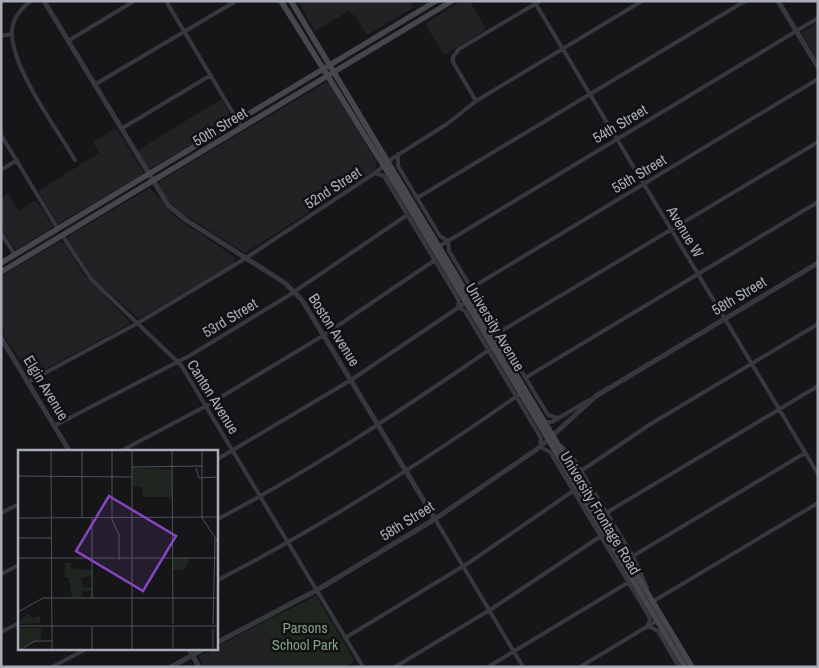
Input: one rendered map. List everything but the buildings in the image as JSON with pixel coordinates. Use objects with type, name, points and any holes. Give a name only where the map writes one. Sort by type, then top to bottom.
[{"type":"main road","name":"University Avenue","points":[[281,1],[386,163]]},
{"type":"main road","name":"University Avenue","points":[[291,1],[336,72],[386,163],[651,603],[685,667]]},
{"type":"main road","name":"50th Street","points":[[1,264],[148,176],[330,63],[436,1]]},
{"type":"main road","name":"50th Street","points":[[1,272],[452,1]]},
{"type":"main road","points":[[291,15],[298,11]]},
{"type":"main road","name":"University Avenue","points":[[469,300],[546,422],[552,438],[560,446],[647,588],[651,603]]},
{"type":"main road","name":"University Avenue","points":[[660,619],[692,667]]},
{"type":"street","points":[[31,1],[18,14],[12,34],[15,51],[26,77],[76,160]]},
{"type":"street","name":"Boston Avenue","points":[[44,1],[162,197],[177,214],[295,291],[324,335],[524,667]]},
{"type":"street","points":[[68,41],[134,1]]},
{"type":"street","points":[[166,1],[242,128]]},
{"type":"street","points":[[94,85],[236,1]]},
{"type":"street","name":"52nd Street","points":[[28,382],[138,323],[246,258],[375,173],[398,154],[447,124],[476,101],[642,1]]},
{"type":"street","points":[[417,198],[744,1]]},
{"type":"street","points":[[778,1],[818,67]]},
{"type":"street","points":[[476,101],[452,62],[453,57],[459,49],[536,2]]},
{"type":"street","name":"Avenue W","points":[[536,2],[818,474]]},
{"type":"street","name":"54th Street","points":[[437,248],[818,18]]},
{"type":"street","points":[[1,36],[12,34]]},
{"type":"street","points":[[120,129],[211,75]]},
{"type":"street","name":"55th Street","points":[[471,288],[818,79]]},
{"type":"street","name":"Canton Avenue","points":[[1,135],[87,275],[179,362],[363,667]]},
{"type":"street","points":[[498,333],[818,142]]},
{"type":"street","points":[[398,154],[398,166],[440,236],[448,241],[449,251],[548,416],[558,418]]},
{"type":"street","points":[[1,170],[17,160]]},
{"type":"street","name":"University Frontage Road","points":[[375,173],[384,176],[459,301],[458,307],[465,311],[517,396],[541,438],[540,447],[550,452],[650,618],[648,626],[658,631],[677,666]]},
{"type":"street","points":[[525,378],[818,202]]},
{"type":"street","name":"53rd Street","points":[[54,426],[179,362],[295,291],[407,215]]},
{"type":"street","points":[[1,233],[15,256]]},
{"type":"street","points":[[123,450],[206,406],[324,335],[435,260]]},
{"type":"street","points":[[816,264],[818,271]]},
{"type":"street","name":"58th Street","points":[[546,422],[552,422],[816,264]]},
{"type":"street","points":[[218,459],[351,380],[469,300]]},
{"type":"street","points":[[581,471],[649,425],[818,324]]},
{"type":"street","name":"Elgin Avenue","points":[[1,338],[69,450]]},
{"type":"street","points":[[218,519],[261,497],[378,426],[489,350]]},
{"type":"street","points":[[606,513],[818,386]]},
{"type":"street","points":[[218,580],[289,544],[406,472],[517,396]]},
{"type":"street","name":"58th Street","points":[[218,642],[317,590],[435,519],[552,438],[596,396]]},
{"type":"street","name":"University Frontage Road","points":[[560,446],[570,453],[633,556],[647,588]]},
{"type":"street","points":[[633,556],[805,453]]},
{"type":"street","points":[[346,638],[463,566],[573,491]]},
{"type":"street","points":[[651,603],[818,503]]},
{"type":"street","points":[[1,513],[18,504]]},
{"type":"street","points":[[395,667],[489,610],[601,536]]},
{"type":"street","points":[[1,574],[18,566]]},
{"type":"street","points":[[488,667],[629,582]]},
{"type":"street","points":[[580,667],[660,619]]},
{"type":"street","points":[[1,632],[18,624]]},
{"type":"street","points":[[52,667],[84,650]]},
{"type":"street","points":[[190,650],[199,667]]},
{"type":"street","points":[[171,667],[202,650]]},
{"type":"shaded area","points":[[298,1],[410,1],[413,8],[367,35],[354,14],[352,16],[349,11],[315,31]]},
{"type":"shaded area","points":[[461,1],[470,1],[486,29],[444,55],[425,24]]},
{"type":"shaded area","points":[[818,22],[818,61],[801,33]]},
{"type":"shaded area","points":[[326,82],[330,84],[365,141],[377,164],[375,170],[245,253],[182,213],[167,199],[158,185],[160,181]]},
{"type":"shaded area","points":[[222,99],[233,121],[148,170],[136,151]]},
{"type":"shaded area","points":[[116,128],[143,172],[142,175],[58,224],[38,191],[99,153],[93,142]]},
{"type":"shaded area","points":[[150,188],[175,217],[236,258],[234,263],[139,319],[93,278],[68,239],[70,235]]},
{"type":"shaded area","points":[[8,193],[19,211],[36,200],[53,227],[16,250],[1,229],[1,198]]},
{"type":"shaded area","points":[[60,241],[64,243],[84,275],[131,323],[31,377],[1,331],[1,276]]},
{"type":"shaded area","points":[[262,623],[285,667],[203,667],[199,656],[218,650],[218,646]]},
{"type":"green space","name":"Parsons School Park","points":[[316,596],[355,661],[343,667],[285,667],[262,623]]}]
